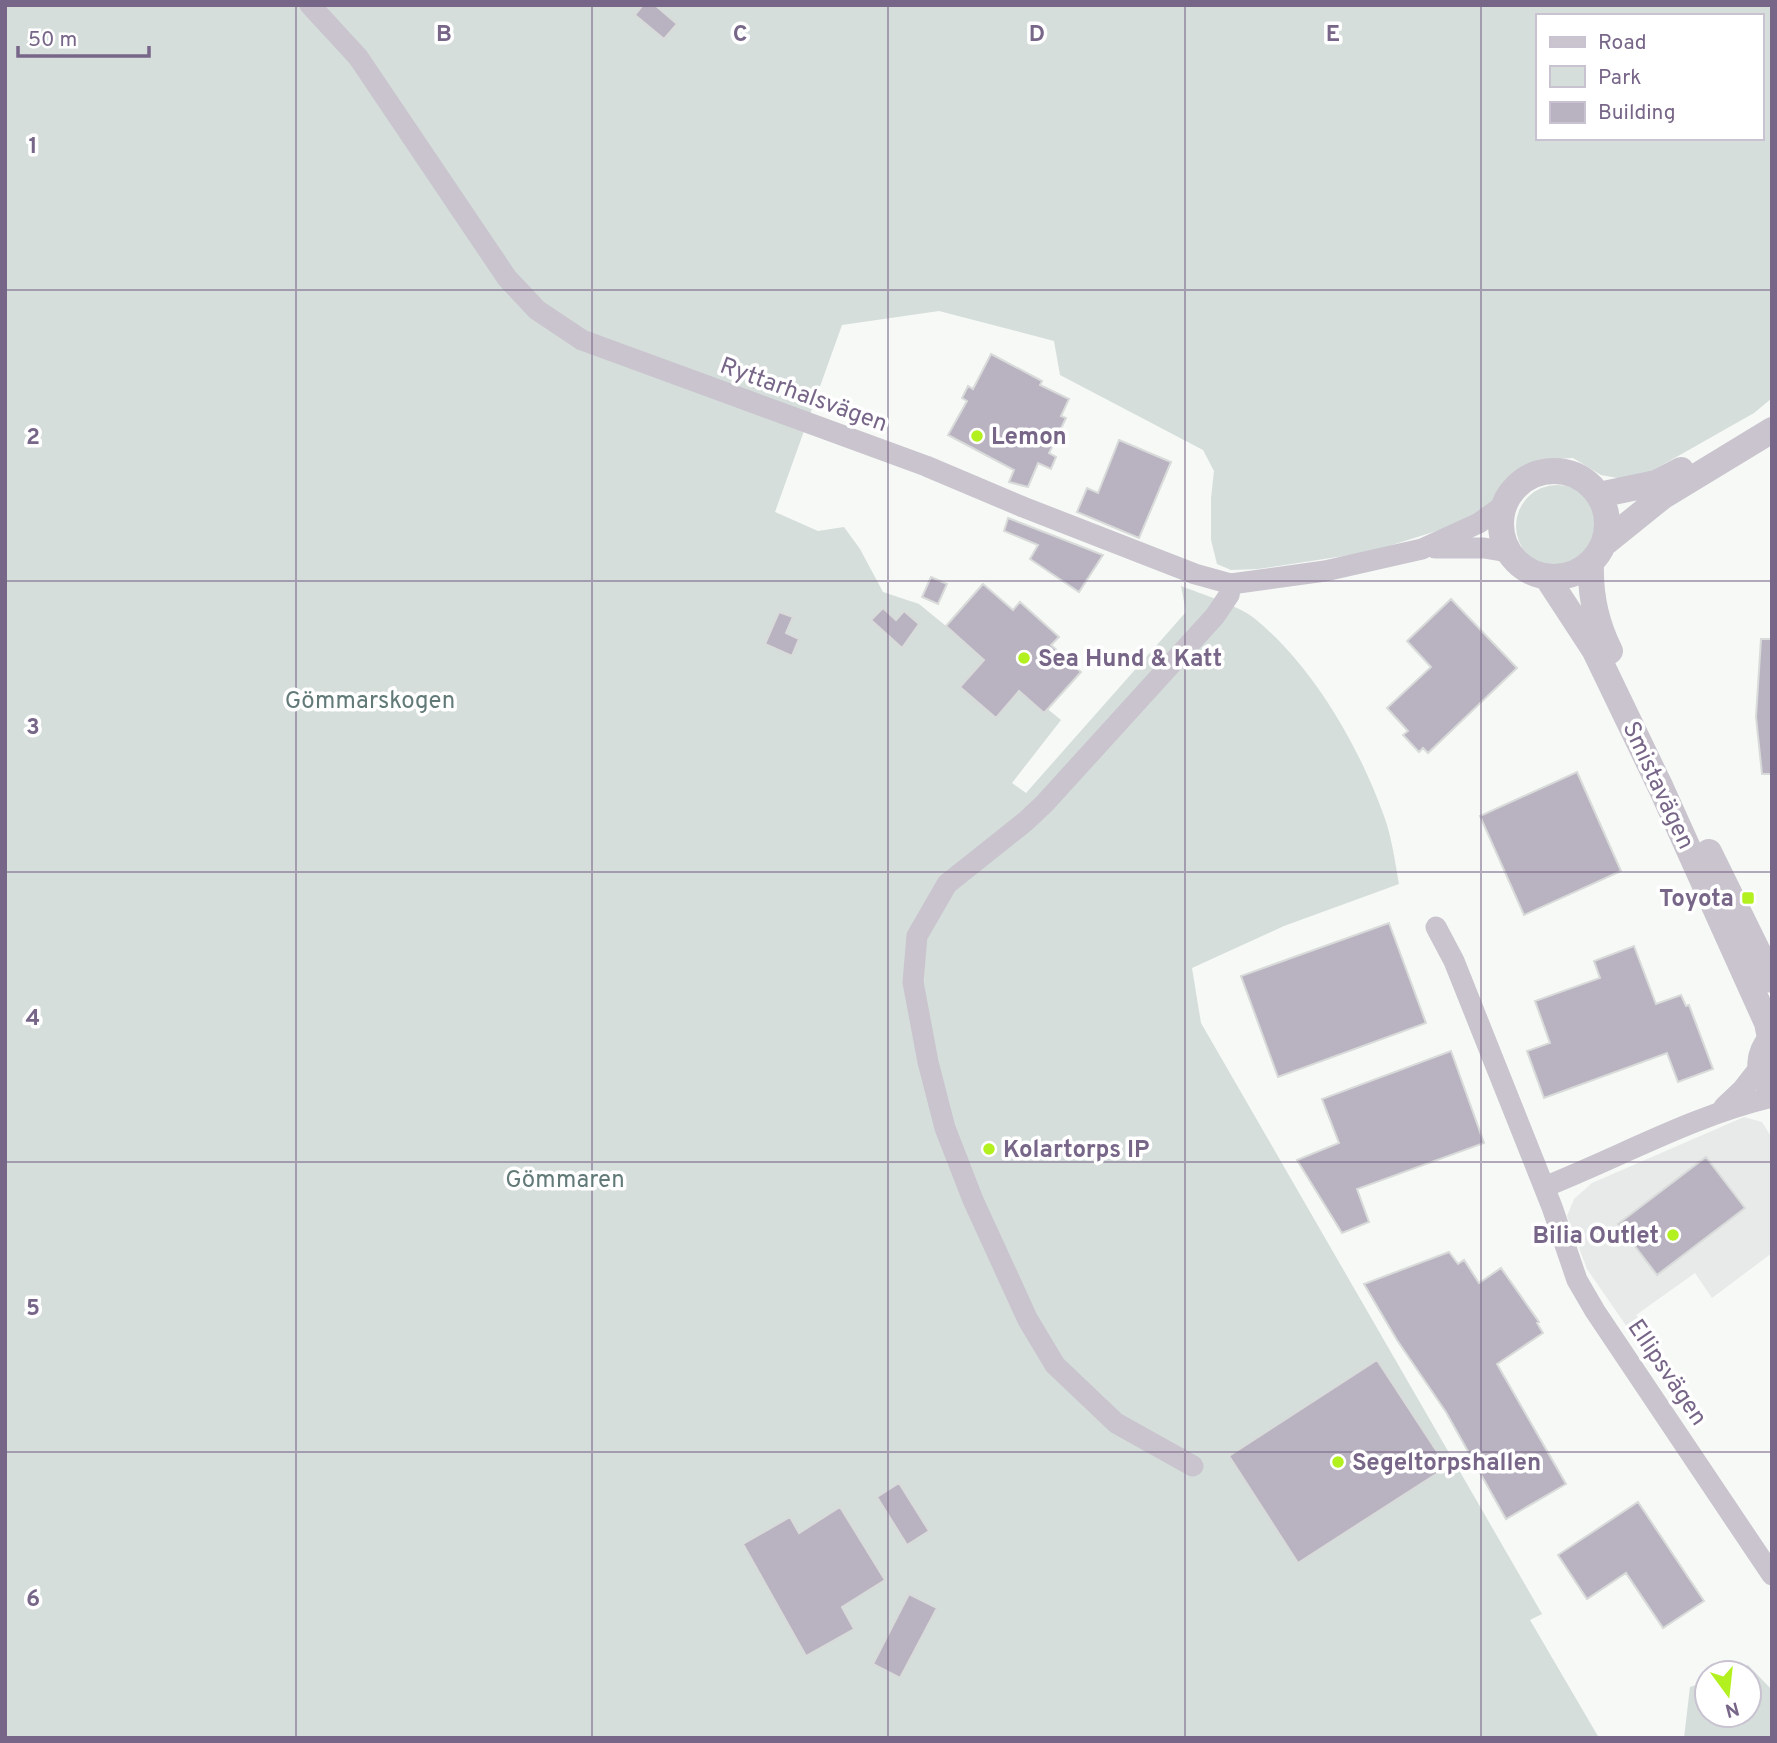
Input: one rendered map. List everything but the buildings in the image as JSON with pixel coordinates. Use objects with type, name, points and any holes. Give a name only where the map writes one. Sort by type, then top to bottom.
[{"type":"street","name":"Ryttarhalsvägen","points":[[310,5],[358,57],[507,278],[537,310],[582,340],[926,466],[1024,508],[1195,574],[1231,584],[1325,571],[1422,549],[1479,523],[1504,505]]},
{"type":"street","points":[[1599,495],[1656,483],[1707,457],[1772,415]]},
{"type":"street","points":[[1606,542],[1606,519],[1599,495],[1583,478],[1565,471],[1539,473],[1522,481],[1504,505],[1502,523],[1508,552],[1516,563],[1536,577],[1548,579],[1569,575],[1591,565],[1606,542],[1662,497],[1772,430]]},
{"type":"street","name":"Ryttarhalsvägen","points":[[1422,549],[1484,548],[1508,552]]},
{"type":"street","name":"Smistavägen","points":[[1591,565],[1590,588],[1596,618],[1607,646],[1772,980]]},
{"type":"street","name":"Smistavägen","points":[[1548,579],[1595,651],[1661,788],[1768,1023],[1771,1037]]},
{"type":"street","points":[[1193,1466],[1116,1423],[1055,1365],[1041,1343],[1002,1266],[945,1128],[928,1062],[914,982],[917,936],[947,884],[1045,803],[1214,617],[1229,595],[1231,584]]},
{"type":"street","name":"Ellipsvägen","points":[[1436,927],[1454,961],[1544,1187],[1577,1280],[1772,1575]]},
{"type":"street","points":[[1719,1111],[1742,1090],[1766,1078],[1761,1053],[1771,1037]]},
{"type":"street","points":[[1544,1187],[1719,1111],[1772,1097]]},
{"type":"shaded area","name":"Bilia Outlet","points":[[1744,1117],[1762,1122],[1772,1138],[1772,1253],[1712,1298],[1695,1273],[1636,1315],[1649,1332],[1636,1340],[1587,1269],[1567,1216],[1574,1199],[1592,1183]]},
{"type":"green space","name":"Gömmarskogen","points":[[5,5],[1772,5],[1772,398],[1754,413],[1634,481],[1601,475],[1573,458],[1539,460],[1511,475],[1491,502],[1468,521],[1370,552],[1258,569],[1231,570],[1217,564],[1211,540],[1214,471],[1203,450],[1060,375],[1054,341],[939,311],[842,325],[775,512],[818,531],[844,527],[860,549],[883,592],[919,604],[1061,720],[1012,783],[1026,793],[1186,612],[1181,586],[1230,605],[1254,618],[1296,659],[1332,709],[1374,789],[1391,841],[1399,884],[1284,926],[1192,968],[1201,1023],[1542,1614],[1530,1620],[1599,1738],[5,1738]]},
{"type":"green space","points":[[1557,485],[1573,488],[1586,497],[1595,510],[1598,526],[1595,542],[1586,555],[1573,564],[1557,567],[1541,564],[1528,555],[1519,542],[1516,526],[1519,510],[1528,497],[1541,488]]},
{"type":"green space","points":[[1763,1681],[1772,1690],[1772,1738],[1684,1738],[1690,1687],[1693,1686],[1693,1729],[1763,1729]]},
{"type":"place","name":"Lemon","points":[[977,436]]},
{"type":"place","name":"Sea Hund & Katt","points":[[1024,658]]},
{"type":"place","name":"Toyota","points":[[1748,898]]},
{"type":"place","name":"Kolartorps IP","points":[[989,1149]]},
{"type":"place","name":"Bilia Outlet","points":[[1673,1235]]},
{"type":"place","name":"Segeltorpshallen","points":[[1338,1462]]},
{"type":"park label","name":"Gömmaren","points":[[565,1179]]}]
